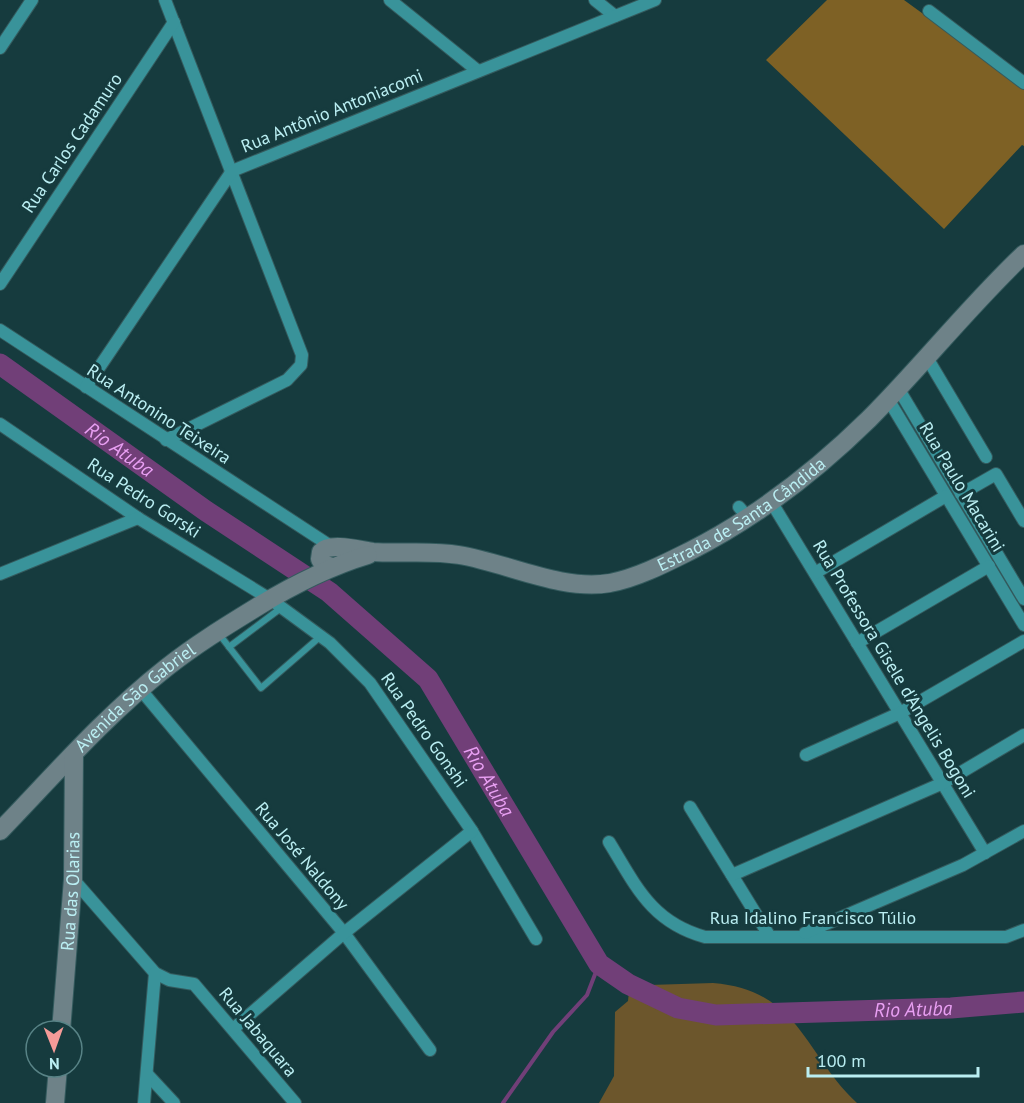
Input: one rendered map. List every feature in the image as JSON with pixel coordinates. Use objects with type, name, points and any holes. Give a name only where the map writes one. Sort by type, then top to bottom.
[{"type":"main road","name":"Estrada de Santa Cândida","points":[[329,557],[417,551],[458,555],[565,581],[600,584],[631,577],[675,558],[744,513],[772,503],[850,437],[893,394],[974,302],[1024,254]]},
{"type":"main road","name":"Avenida São Gabriel","points":[[0,831],[141,690],[216,632],[276,603],[290,588],[311,577],[329,557]]},
{"type":"main road","name":"Rua das Olarias","points":[[62,1019],[73,879],[75,754]]},
{"type":"main road","points":[[55,1103],[57,1079]]},
{"type":"street","points":[[0,48],[32,0]]},
{"type":"street","points":[[165,0],[300,346],[301,365],[286,380],[166,440]]},
{"type":"street","points":[[390,0],[478,71]]},
{"type":"street","points":[[595,0],[615,16]]},
{"type":"street","name":"Rua Antônio Antoniacomi","points":[[86,387],[232,171],[655,0]]},
{"type":"street","points":[[929,11],[1024,83]]},
{"type":"street","name":"Rua Carlos Cadamuro","points":[[0,284],[174,22]]},
{"type":"street","name":"Rua Antonino Teixeira","points":[[0,330],[298,527],[329,557]]},
{"type":"street","points":[[926,356],[986,457]]},
{"type":"street","points":[[893,394],[962,494],[1023,595]]},
{"type":"street","name":"Rua Paulo Macarini","points":[[893,394],[946,496],[1024,625]]},
{"type":"street","name":"Rua Pedro Gorski","points":[[0,424],[138,518],[276,603]]},
{"type":"street","points":[[962,494],[996,474],[1024,520]]},
{"type":"street","points":[[815,573],[946,496]]},
{"type":"street","name":"Rua Professora Gisele d'Angelis Bogoni","points":[[772,503],[985,853]]},
{"type":"street","points":[[0,574],[138,518]]},
{"type":"street","points":[[857,643],[988,566]]},
{"type":"street","name":"Rua Pedro Gonshi","points":[[276,603],[321,636],[370,683],[472,831],[536,939]]},
{"type":"street","points":[[806,755],[900,713],[1024,641]]},
{"type":"street","name":"Rua José Naldony","points":[[141,690],[344,933],[430,1050]]},
{"type":"street","points":[[732,875],[943,783],[1024,735]]},
{"type":"street","points":[[690,807],[770,937]]},
{"type":"street","points":[[233,1029],[344,933],[472,831]]},
{"type":"street","points":[[799,936],[963,865],[1024,831]]},
{"type":"street","name":"Rua Idalino Francisco Túlio","points":[[609,842],[644,898],[661,917],[672,924],[705,937],[1006,937],[1024,930]]},
{"type":"street","points":[[73,879],[155,973],[144,1103]]},
{"type":"street","name":"Rua Jabaquara","points":[[155,973],[169,980],[194,984],[295,1103]]},
{"type":"street","points":[[147,1074],[174,1103]]},
{"type":"lane","points":[[229,647],[276,603]]},
{"type":"lane","points":[[216,632],[261,687],[321,636]]},
{"type":"shaded area","points":[[827,0],[904,0],[1024,87],[1024,146],[1022,145],[944,229],[766,60]]},
{"type":"shaded area","points":[[713,983],[742,988],[765,998],[783,1011],[798,1027],[839,1084],[857,1103],[599,1103],[614,1076],[615,1012],[628,1001],[629,991],[649,985]]},
{"type":"waterway","name":"Rio Atuba","points":[[0,364],[206,511],[329,592],[428,679],[599,964],[628,984],[678,1008],[716,1015],[951,1008],[1024,1002]]},
{"type":"waterway","points":[[503,1103],[553,1032],[587,995],[599,964]]}]
